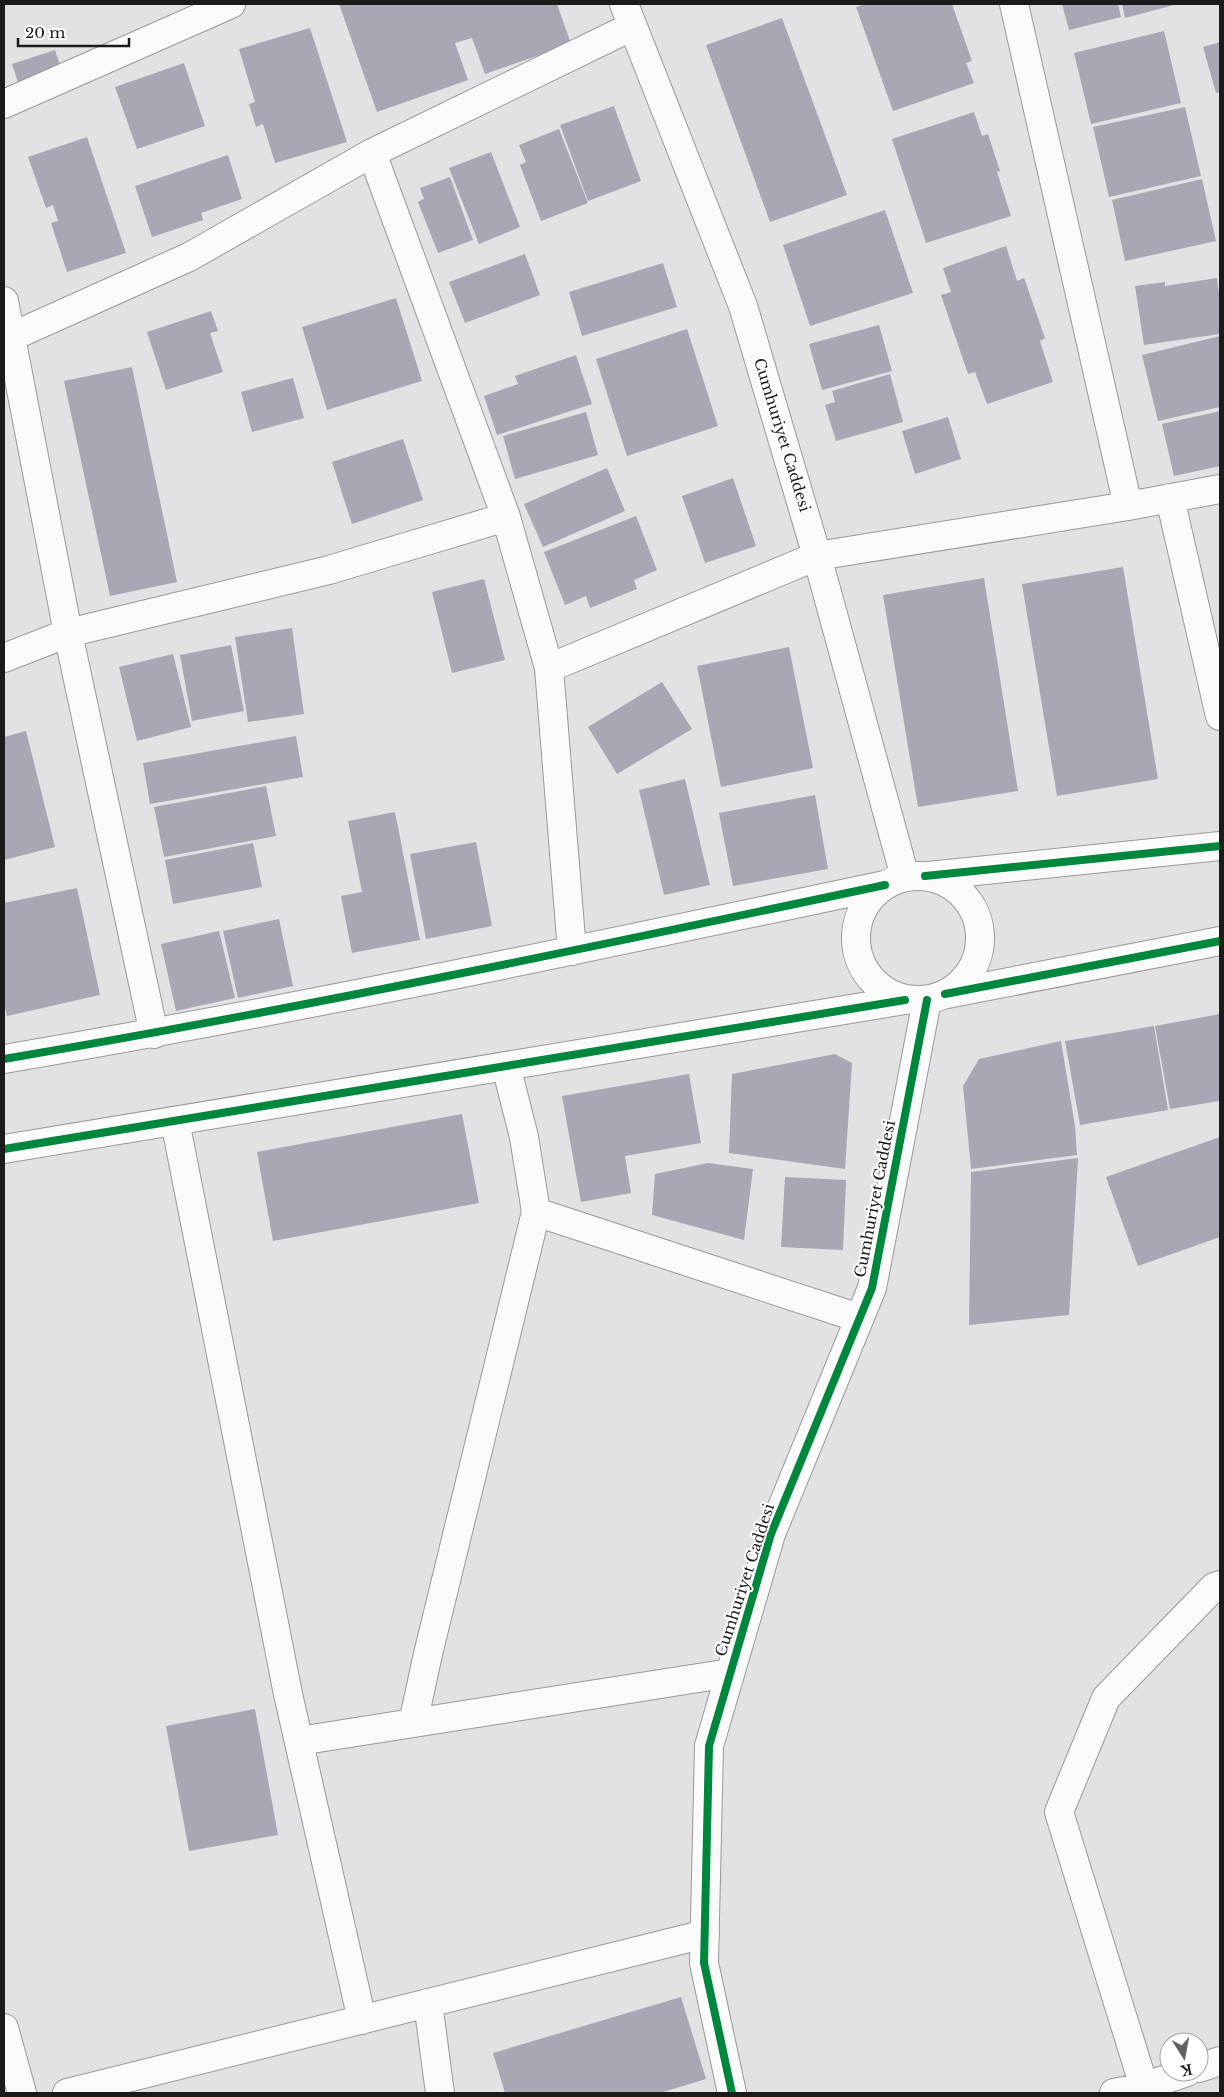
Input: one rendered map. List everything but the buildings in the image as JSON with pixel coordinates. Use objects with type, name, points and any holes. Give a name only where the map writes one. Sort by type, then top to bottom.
[{"type":"street","points":[[4,104],[231,4]]},
{"type":"street","points":[[1014,4],[1128,506]]},
{"type":"street","points":[[11,337],[189,257],[372,153],[628,15]]},
{"type":"street","name":"Cumhuriyet Caddesi","points":[[628,15],[744,306],[818,556],[905,879]]},
{"type":"street","points":[[372,153],[506,517],[549,668],[572,951]]},
{"type":"street","points":[[4,301],[68,633],[154,1034]]},
{"type":"street","points":[[549,668],[818,556],[1128,506],[1220,489]]},
{"type":"street","points":[[1170,498],[1220,716]]},
{"type":"street","points":[[4,658],[68,633],[329,570],[506,517]]},
{"type":"street","points":[[4,1059],[154,1034],[572,951],[905,879],[1220,846]]},
{"type":"street","points":[[905,879],[943,880],[958,890],[970,903],[978,919],[981,936],[979,954],[972,971],[960,984],[926,998],[885,992],[869,978],[858,959],[855,938],[858,917],[869,898],[905,879]]},
{"type":"street","points":[[4,1149],[926,998],[1220,941]]},
{"type":"street","name":"Cumhuriyet Caddesi","points":[[732,2093],[704,1963],[709,1746],[771,1534],[872,1288],[926,998]]},
{"type":"street","points":[[413,1723],[428,1654],[536,1212],[524,1137],[506,1066]]},
{"type":"street","points":[[174,1121],[299,1741],[362,2020]]},
{"type":"street","points":[[536,1212],[860,1318]]},
{"type":"street","points":[[1145,2090],[1059,1812],[1106,1698],[1214,1587],[1220,1584]]},
{"type":"street","points":[[299,1741],[730,1673]]},
{"type":"street","points":[[67,2093],[705,1934]]},
{"type":"street","points":[[428,2003],[440,2093]]},
{"type":"street","points":[[4,2028],[22,2093]]},
{"type":"street","points":[[1114,2093],[1145,2090],[1164,2082]]},
{"type":"cycle path","points":[[925,876],[1220,846]]},
{"type":"cycle path","points":[[4,1059],[335,998],[885,885]]},
{"type":"cycle path","points":[[945,994],[1220,941]]},
{"type":"cycle path","points":[[4,1149],[905,1000]]},
{"type":"cycle path","points":[[732,2093],[704,1963],[709,1746],[771,1534],[872,1288],[927,1000]]}]
